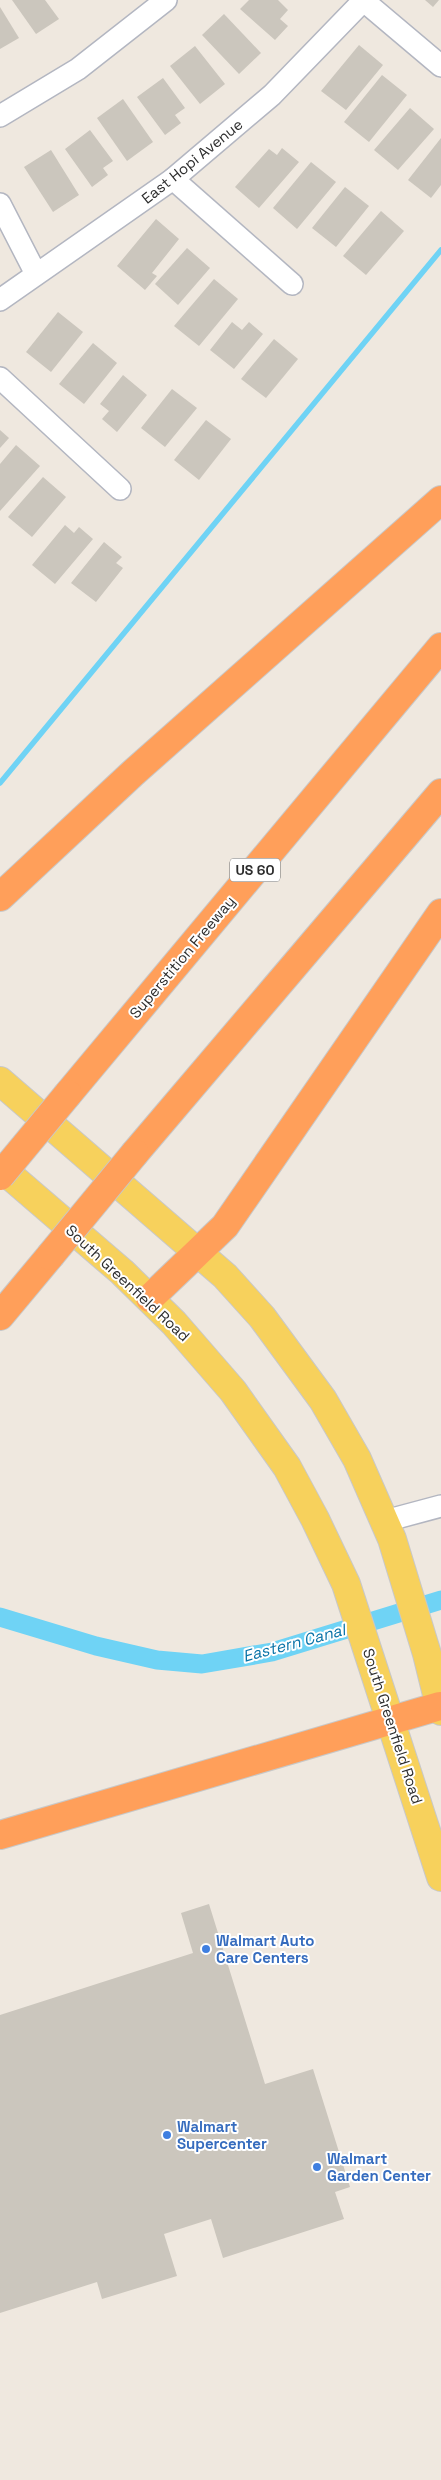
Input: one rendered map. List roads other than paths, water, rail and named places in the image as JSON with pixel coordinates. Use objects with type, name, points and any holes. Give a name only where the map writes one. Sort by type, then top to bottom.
[{"type":"highway","points":[[0,897],[133,773],[441,500]]},
{"type":"highway","name":"Superstition Freeway","points":[[0,1176],[441,647]]},
{"type":"highway","points":[[0,1316],[135,1153],[441,793]]},
{"type":"highway","points":[[150,1298],[225,1226],[441,913]]},
{"type":"highway","points":[[0,1835],[391,1721],[440,1709]]},
{"type":"main road","points":[[0,1081],[199,1252],[262,1317],[324,1400],[357,1459],[384,1521],[402,1570],[440,1709]]},
{"type":"main road","name":"South Greenfield Road","points":[[0,1167],[150,1298],[202,1353],[259,1426],[287,1468],[346,1584],[441,1877]]},
{"type":"street","points":[[0,116],[78,68],[166,0]]},
{"type":"street","points":[[364,0],[441,66]]},
{"type":"street","name":"East Hopi Avenue","points":[[0,300],[173,179],[272,95],[364,0]]},
{"type":"street","points":[[173,179],[292,284]]},
{"type":"street","points":[[0,204],[36,274]]},
{"type":"street","points":[[0,378],[120,489]]},
{"type":"street","points":[[384,1521],[441,1506]]},
{"type":"waterway","points":[[0,783],[441,250]]},
{"type":"waterway","name":"Eastern Canal","points":[[0,1617],[96,1646],[157,1660],[202,1664],[272,1652],[441,1600]]},
{"type":"place","name":"Walmart Auto Care Centers","points":[[206,1949]]},
{"type":"place","name":"Walmart Supercenter","points":[[167,2135]]},
{"type":"place","name":"Walmart Garden Center","points":[[317,2167]]}]
